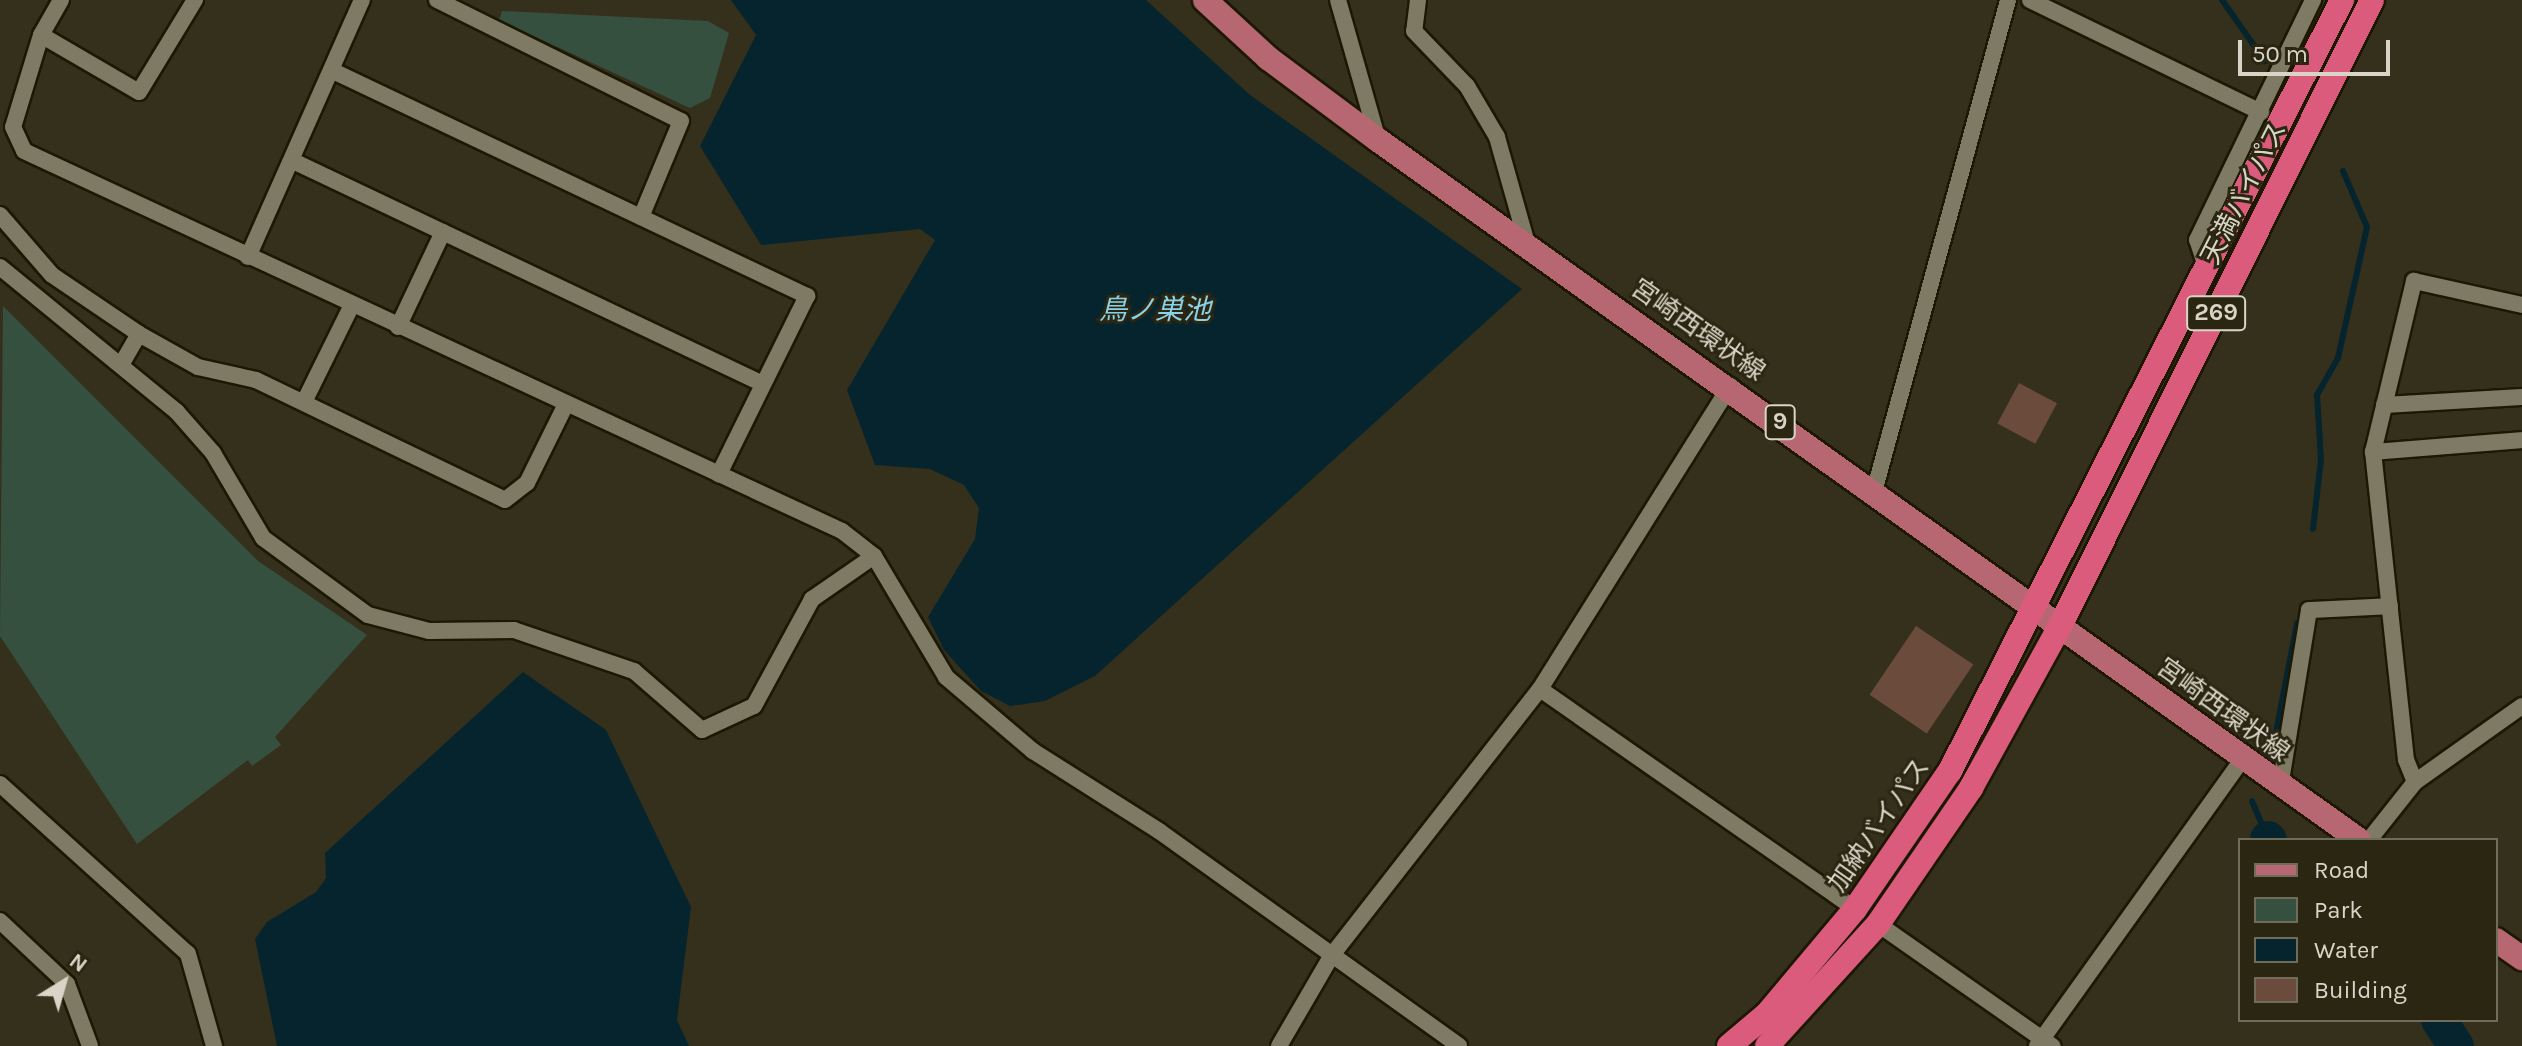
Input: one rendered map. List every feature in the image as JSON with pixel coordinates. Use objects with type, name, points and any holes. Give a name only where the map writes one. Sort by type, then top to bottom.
[{"type":"highway","name":"天満バイパス","points":[[2038,608],[2342,0]]},
{"type":"highway","name":"天満バイパス","points":[[2060,626],[2372,0]]},
{"type":"highway","name":"加納バイパス","points":[[1729,1046],[1767,1014],[1855,909],[1950,771],[2038,608]]},
{"type":"highway","name":"加納バイパス","points":[[1767,1046],[1878,924],[1971,788],[2060,626]]},
{"type":"main road","name":"宮崎西環状線","points":[[1205,0],[1268,58],[1378,140],[1730,386],[2038,608],[2242,760],[2356,838]]},
{"type":"main road","points":[[2498,941],[2522,958]]},
{"type":"street","points":[[0,151],[13,139],[41,35],[61,0]]},
{"type":"street","points":[[41,35],[139,92],[195,0]]},
{"type":"street","points":[[248,257],[362,0]]},
{"type":"street","points":[[437,0],[681,121],[641,217]]},
{"type":"street","points":[[1338,0],[1378,140]]},
{"type":"street","points":[[1418,0],[1414,31],[1467,86],[1497,137],[1528,247]]},
{"type":"street","points":[[1874,492],[2008,0]]},
{"type":"street","points":[[2030,0],[2261,112]]},
{"type":"street","points":[[2207,272],[2197,240],[2313,0]]},
{"type":"street","points":[[333,71],[807,296],[719,474]]},
{"type":"street","points":[[13,139],[248,257],[842,531],[874,556],[946,677],[1033,751],[1332,955],[1459,1046]]},
{"type":"street","points":[[293,161],[763,384]]},
{"type":"street","points":[[0,215],[52,275],[139,334],[198,367],[256,380],[505,500],[527,483],[566,404]]},
{"type":"street","points":[[398,327],[443,232]]},
{"type":"street","points":[[0,267],[121,365],[213,453],[263,538],[368,615],[429,631],[514,630],[634,671],[702,730],[754,706],[812,599],[874,556]]},
{"type":"street","points":[[2415,782],[2406,760],[2373,452],[2414,281],[2522,305]]},
{"type":"street","points":[[304,402],[352,305]]},
{"type":"street","points":[[121,365],[139,334]]},
{"type":"street","points":[[1279,1046],[1332,955],[1540,689],[1730,386]]},
{"type":"street","points":[[2384,405],[2522,397]]},
{"type":"street","points":[[2373,452],[2522,440]]},
{"type":"street","points":[[2280,787],[2309,610],[2390,606]]},
{"type":"street","points":[[1540,689],[1855,909]]},
{"type":"street","points":[[2371,838],[2415,782],[2522,706]]},
{"type":"street","points":[[1878,924],[2044,1044],[2242,760]]},
{"type":"street","points":[[0,784],[188,954],[214,1046]]},
{"type":"street","points":[[0,921],[67,984],[90,1046]]},
{"type":"green space","points":[[502,11],[708,21],[729,33],[710,98],[690,108],[499,20]]},
{"type":"green space","points":[[3,306],[258,561],[367,635],[275,737],[281,745],[252,766],[248,760],[137,844],[0,636]]},
{"type":"water","name":"鳥ノ巣池","points":[[731,0],[1146,0],[1250,95],[1522,289],[1095,676],[1045,701],[1010,706],[981,691],[944,650],[928,617],[975,539],[979,508],[964,485],[930,469],[875,465],[847,390],[935,240],[920,229],[761,245],[700,146],[756,35]]},
{"type":"water","points":[[523,672],[606,730],[691,907],[677,1020],[689,1046],[277,1046],[255,939],[267,922],[316,892],[326,878],[325,853]]},
{"type":"building","points":[[2019,383],[2057,403],[2035,444],[1997,424]]},
{"type":"building","points":[[1916,626],[1973,665],[1927,733],[1870,695]]},
{"type":"waterway","points":[[2222,0],[2265,61]]},
{"type":"waterway","points":[[2313,529],[2321,460],[2317,395],[2338,358],[2367,227],[2343,171]]},
{"type":"waterway","points":[[2273,748],[2297,623]]},
{"type":"waterway","points":[[2252,801],[2268,838]]},
{"type":"waterway","points":[[2440,1022],[2456,1046]]}]
